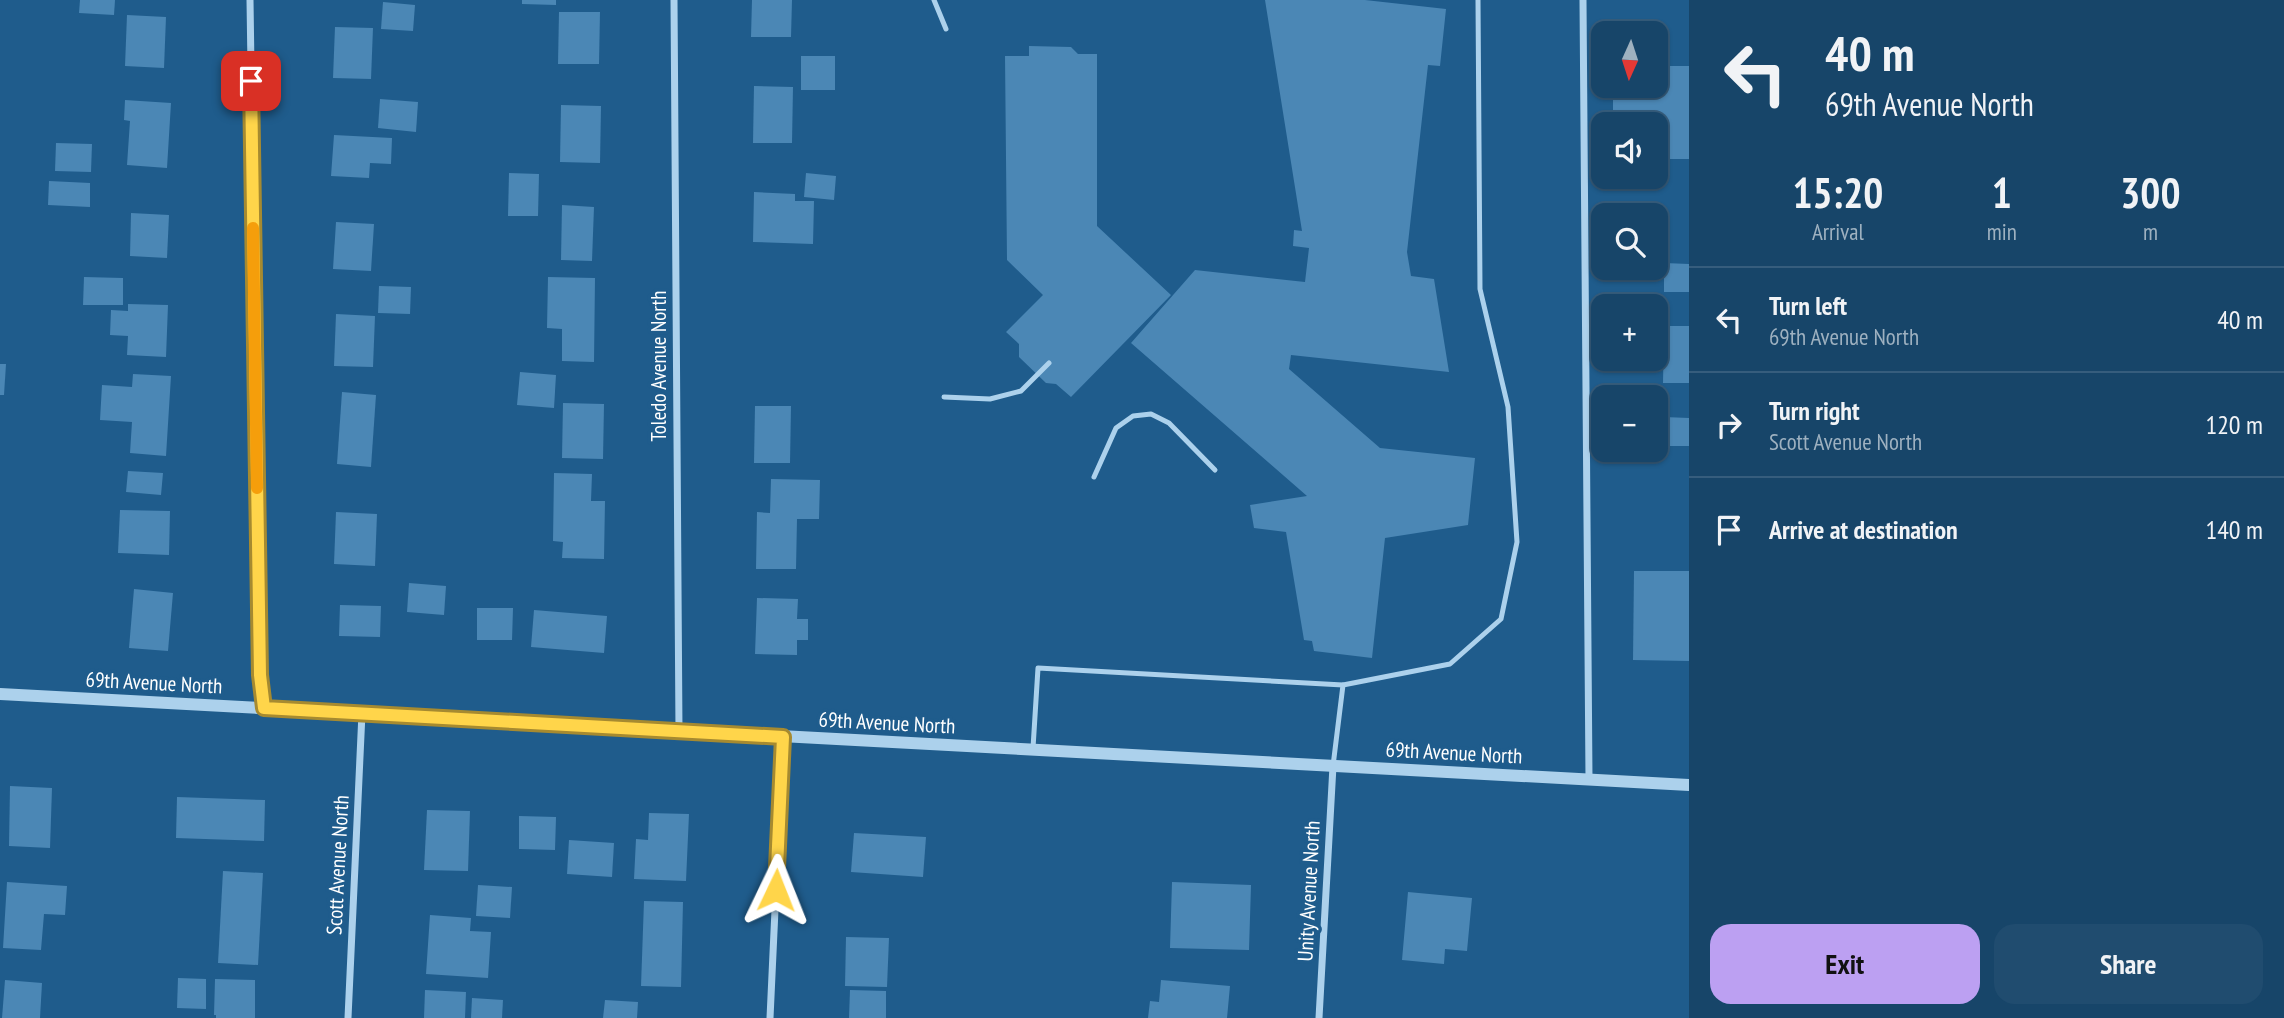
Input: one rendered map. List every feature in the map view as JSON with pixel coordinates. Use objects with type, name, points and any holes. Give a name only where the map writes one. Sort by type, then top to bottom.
[{"type":"street","points":[[250,0],[260,675],[264,708]]},
{"type":"street","name":"Toledo Avenue North","points":[[674,0],[679,732]]},
{"type":"street","points":[[1583,0],[1590,779]]},
{"type":"street","name":"69th Avenue North","points":[[0,694],[1689,785]]},
{"type":"street","name":"Scott Avenue North","points":[[348,1018],[362,713]]},
{"type":"street","points":[[770,1018],[783,737]]},
{"type":"street","name":"Unity Avenue North","points":[[1319,1018],[1333,766]]},
{"type":"lane","points":[[934,0],[946,29]]},
{"type":"lane","points":[[1033,750],[1038,668],[1343,685],[1450,664],[1501,619],[1517,542],[1508,407],[1480,289],[1478,0]]},
{"type":"lane","points":[[944,397],[990,399],[1021,391],[1049,363]]},
{"type":"lane","points":[[1094,477],[1116,428],[1133,416],[1151,414],[1169,423],[1215,470]]},
{"type":"lane","points":[[1333,766],[1343,685]]},
{"type":"building","points":[[80,0],[115,0],[114,15],[79,13]]},
{"type":"building","points":[[522,0],[556,0],[556,5],[522,4]]},
{"type":"building","points":[[752,0],[792,0],[791,37],[751,37]]},
{"type":"building","points":[[1265,0],[1365,0],[1446,9],[1440,66],[1428,65],[1407,252],[1411,276],[1434,279],[1449,372],[1291,355],[1289,369],[1380,448],[1475,458],[1468,525],[1385,538],[1372,658],[1314,651],[1312,641],[1304,640],[1286,532],[1254,528],[1250,505],[1307,496],[1131,343],[1195,270],[1305,282],[1309,248],[1293,246],[1294,230],[1302,231]]},
{"type":"building","points":[[383,2],[415,5],[413,31],[381,29]]},
{"type":"building","points":[[559,12],[600,12],[599,64],[558,64]]},
{"type":"building","points":[[127,15],[166,17],[164,68],[125,66]]},
{"type":"building","points":[[335,27],[373,28],[371,79],[333,78]]},
{"type":"building","points":[[1029,46],[1071,47],[1078,54],[1097,54],[1097,226],[1171,295],[1071,397],[1056,384],[1046,383],[1019,357],[1019,344],[1006,332],[1043,295],[1007,260],[1005,56],[1029,56]]},
{"type":"building","points":[[801,56],[835,56],[835,90],[801,90]]},
{"type":"building","points":[[1668,66],[1689,66],[1689,159],[1668,159],[1668,112],[1613,112],[1613,98],[1668,98]]},
{"type":"building","points":[[754,86],[793,87],[792,143],[753,143]]},
{"type":"building","points":[[380,99],[418,102],[416,132],[378,128]]},
{"type":"building","points":[[125,100],[171,103],[167,168],[127,165],[130,121],[124,120]]},
{"type":"building","points":[[561,105],[601,106],[600,163],[560,162]]},
{"type":"building","points":[[334,135],[392,138],[391,164],[370,163],[369,178],[331,176]]},
{"type":"building","points":[[56,143],[92,144],[91,172],[55,171]]},
{"type":"building","points":[[509,173],[539,174],[538,216],[508,216]]},
{"type":"building","points":[[806,173],[836,176],[834,200],[804,197]]},
{"type":"building","points":[[49,181],[90,183],[90,207],[48,205]]},
{"type":"building","points":[[754,192],[795,194],[795,201],[814,201],[813,244],[753,242]]},
{"type":"building","points":[[562,205],[594,207],[592,261],[561,260]]},
{"type":"building","points":[[131,213],[169,215],[167,258],[130,256]]},
{"type":"building","points":[[336,222],[374,224],[371,271],[333,269]]},
{"type":"building","points":[[1668,263],[1689,264],[1689,292],[1664,292],[1664,280],[1668,280]]},
{"type":"building","points":[[84,277],[123,278],[123,305],[83,305]]},
{"type":"building","points":[[548,277],[595,278],[594,362],[562,361],[562,329],[547,328]]},
{"type":"building","points":[[379,286],[411,287],[410,314],[378,313]]},
{"type":"building","points":[[128,304],[168,305],[166,357],[127,355],[128,336],[110,335],[111,310],[128,311]]},
{"type":"building","points":[[336,314],[375,316],[373,367],[334,366]]},
{"type":"building","points":[[1668,326],[1689,326],[1689,383],[1663,383],[1663,371],[1668,371]]},
{"type":"building","points":[[0,364],[6,364],[4,395],[0,395]]},
{"type":"building","points":[[520,372],[556,375],[554,408],[517,405]]},
{"type":"building","points":[[133,374],[171,376],[166,456],[130,453],[132,422],[100,420],[102,385],[132,387]]},
{"type":"building","points":[[342,392],[376,395],[371,467],[337,464]]},
{"type":"building","points":[[563,403],[604,404],[603,459],[562,458]]},
{"type":"building","points":[[755,406],[791,406],[790,463],[754,463]]},
{"type":"building","points":[[1668,417],[1689,418],[1689,446],[1668,446]]},
{"type":"building","points":[[128,471],[163,473],[161,495],[126,492]]},
{"type":"building","points":[[554,473],[592,474],[591,501],[605,501],[604,559],[562,558],[563,542],[553,541]]},
{"type":"building","points":[[771,479],[820,480],[819,519],[797,519],[796,569],[756,569],[757,512],[770,513]]},
{"type":"building","points":[[120,510],[170,511],[169,555],[118,553]]},
{"type":"building","points":[[336,512],[377,514],[375,566],[334,564]]},
{"type":"building","points":[[1634,571],[1689,571],[1689,661],[1633,660]]},
{"type":"building","points":[[409,583],[446,586],[444,615],[407,612]]},
{"type":"building","points":[[134,589],[173,593],[168,651],[129,648]]},
{"type":"building","points":[[757,598],[798,599],[797,619],[808,619],[808,640],[797,640],[797,655],[755,654]]},
{"type":"building","points":[[340,605],[381,606],[380,637],[339,636]]},
{"type":"building","points":[[477,608],[513,608],[512,640],[477,640]]},
{"type":"building","points":[[534,610],[607,616],[604,653],[531,647]]},
{"type":"building","points":[[10,786],[52,788],[50,848],[9,846]]},
{"type":"building","points":[[177,797],[265,800],[264,841],[176,838]]},
{"type":"building","points":[[427,810],[470,811],[468,871],[424,870]]},
{"type":"building","points":[[649,813],[689,814],[686,881],[634,879],[636,839],[648,840]]},
{"type":"building","points":[[519,816],[556,817],[555,850],[519,849]]},
{"type":"building","points":[[854,833],[926,837],[923,877],[851,872]]},
{"type":"building","points":[[569,840],[614,843],[612,877],[567,874]]},
{"type":"building","points":[[223,871],[263,873],[258,965],[218,963]]},
{"type":"building","points":[[7,882],[67,886],[65,915],[44,914],[41,950],[3,948]]},
{"type":"building","points":[[1172,882],[1251,885],[1249,950],[1170,948]]},
{"type":"building","points":[[478,885],[512,887],[510,918],[476,916]]},
{"type":"building","points":[[1408,892],[1472,898],[1467,951],[1445,949],[1444,964],[1402,960]]},
{"type":"building","points":[[644,901],[683,902],[681,987],[641,986]]},
{"type":"building","points":[[430,915],[471,918],[470,931],[491,932],[488,978],[426,974]]},
{"type":"building","points":[[846,937],[889,938],[887,987],[845,986]]},
{"type":"building","points":[[178,978],[206,979],[206,1009],[177,1008]]},
{"type":"building","points":[[215,979],[255,980],[255,1018],[216,1018]]},
{"type":"building","points":[[5,980],[42,983],[40,1018],[2,1018]]},
{"type":"building","points":[[1161,980],[1230,986],[1227,1018],[1148,1018],[1150,1001],[1159,1002]]},
{"type":"building","points":[[425,990],[466,992],[465,1018],[424,1018]]},
{"type":"building","points":[[850,990],[886,991],[886,1018],[849,1018]]},
{"type":"building","points":[[472,998],[503,1000],[502,1018],[471,1018]]},
{"type":"building","points":[[605,1000],[638,1002],[637,1018],[603,1018]]},
{"type":"slow traffic","points":[[253,228],[257,488]]},
{"type":"route","points":[[251,81],[260,675],[264,708],[783,737],[776,890]]}]
